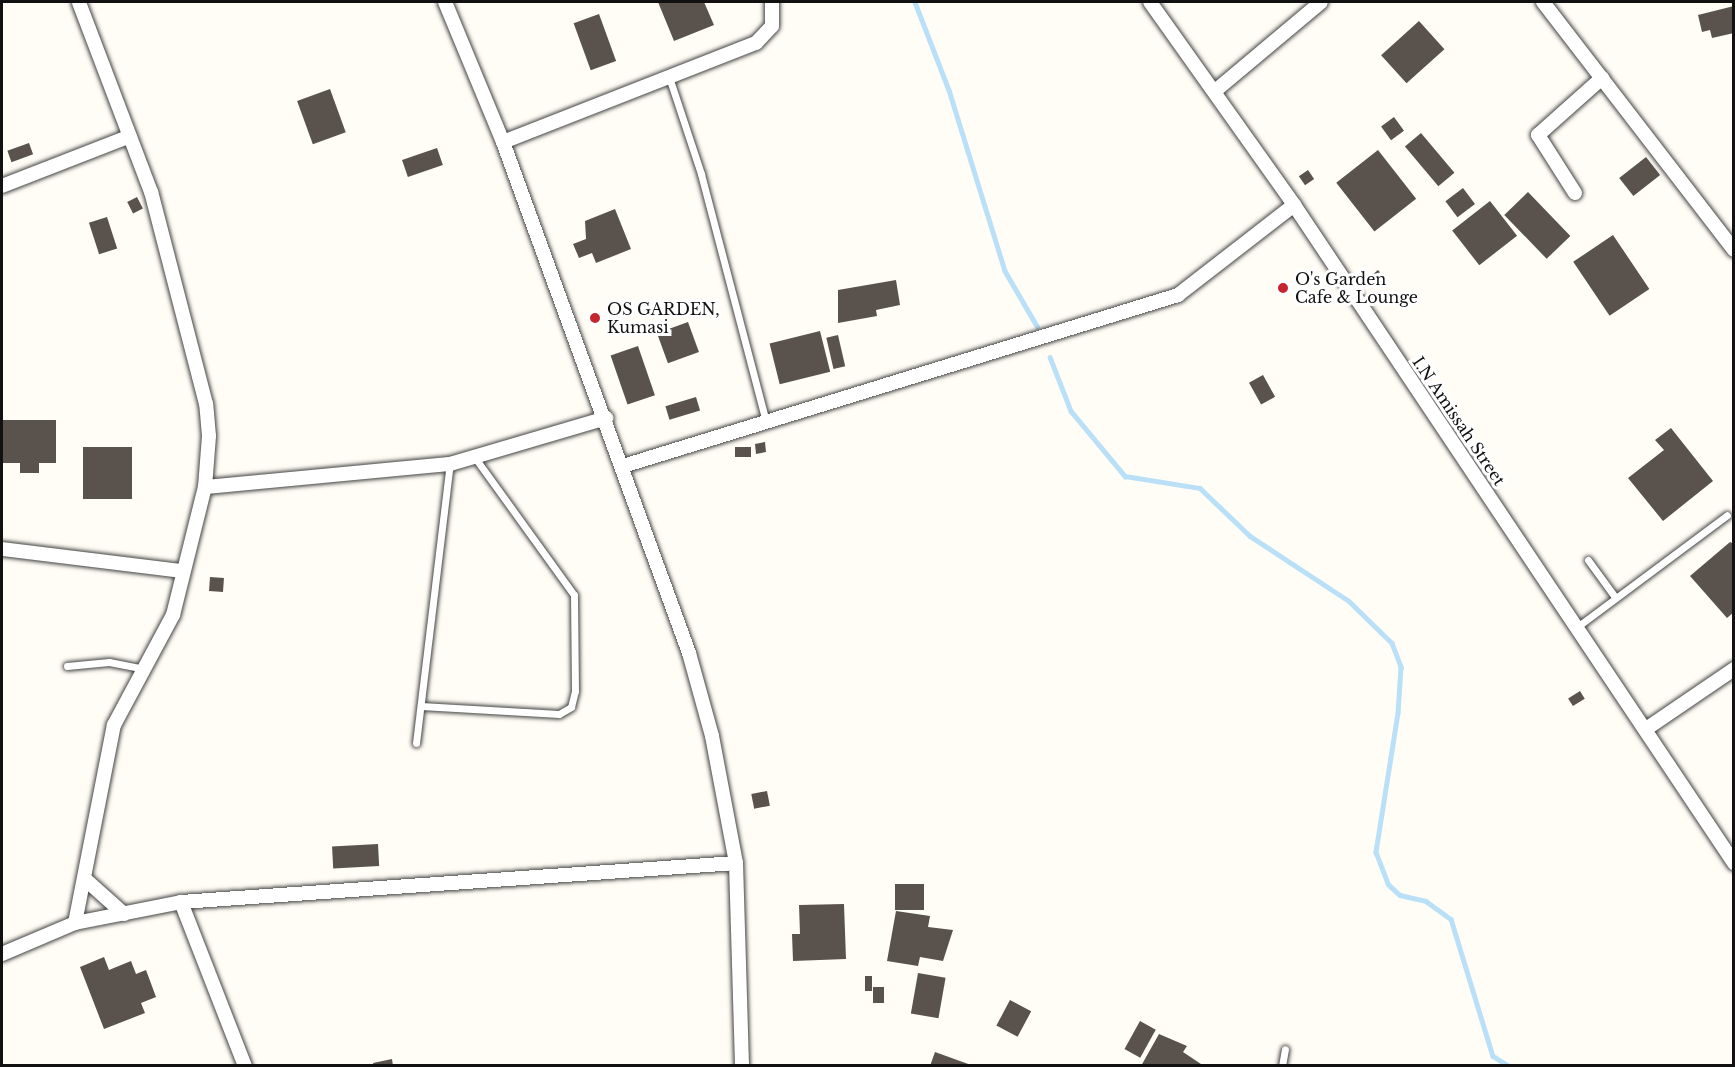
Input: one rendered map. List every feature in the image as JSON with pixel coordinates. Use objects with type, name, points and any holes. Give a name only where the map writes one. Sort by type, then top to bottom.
[{"type":"street","points":[[75,923],[86,880],[114,725],[122,704],[173,615],[182,571],[205,487],[206,404],[151,192],[79,2]]},
{"type":"street","points":[[446,2],[503,142],[606,418],[689,653],[712,736],[736,863],[742,1065]]},
{"type":"street","points":[[503,142],[756,44],[772,26],[772,2]]},
{"type":"street","name":"I.N Amissah Street","points":[[1150,2],[1294,205],[1734,863]]},
{"type":"street","points":[[1215,91],[1321,2]]},
{"type":"street","points":[[1543,2],[1734,250]]},
{"type":"street","points":[[1575,193],[1539,144],[1538,135],[1602,78]]},
{"type":"street","points":[[2,186],[130,136]]},
{"type":"street","points":[[622,466],[1178,295],[1294,205]]},
{"type":"street","points":[[205,487],[450,464],[476,459],[606,418]]},
{"type":"street","points":[[2,549],[182,571]]},
{"type":"street","points":[[1646,729],[1734,669]]},
{"type":"street","points":[[2,954],[75,923],[181,902],[736,863]]},
{"type":"street","points":[[86,880],[124,914]]},
{"type":"street","points":[[181,902],[245,1065]]},
{"type":"lane","points":[[669,77],[701,174],[766,421]]},
{"type":"lane","points":[[421,706],[560,714],[571,707],[575,691],[574,595],[476,459]]},
{"type":"lane","points":[[416,743],[450,464]]},
{"type":"lane","points":[[1577,627],[1727,515]]},
{"type":"lane","points":[[1588,560],[1615,597]]},
{"type":"lane","points":[[67,666],[109,662],[144,669]]},
{"type":"lane","points":[[1282,1065],[1285,1049]]},
{"type":"building","points":[[658,2],[704,2],[714,25],[674,41]]},
{"type":"building","points":[[1734,6],[1734,33],[1712,38],[1710,30],[1702,32],[1698,15]]},
{"type":"building","points":[[599,14],[616,61],[591,70],[574,23]]},
{"type":"building","points":[[1419,21],[1444,49],[1407,83],[1381,55]]},
{"type":"building","points":[[330,89],[346,132],[313,144],[297,101]]},
{"type":"building","points":[[1394,117],[1404,131],[1391,140],[1381,126]]},
{"type":"building","points":[[1421,133],[1454,173],[1438,186],[1405,146]]},
{"type":"building","points":[[29,143],[33,154],[11,162],[7,151]]},
{"type":"building","points":[[437,148],[443,165],[408,177],[402,160]]},
{"type":"building","points":[[1378,150],[1416,199],[1374,231],[1336,183]]},
{"type":"building","points":[[1646,157],[1660,175],[1633,196],[1619,178]]},
{"type":"building","points":[[1308,170],[1314,179],[1305,185],[1299,176]]},
{"type":"building","points":[[1463,188],[1475,204],[1457,217],[1445,201]]},
{"type":"building","points":[[1528,192],[1570,236],[1547,259],[1504,215]]},
{"type":"building","points":[[137,197],[143,209],[133,214],[127,202]]},
{"type":"building","points":[[1490,201],[1517,236],[1479,265],[1452,231]]},
{"type":"building","points":[[615,209],[631,249],[596,263],[592,253],[579,258],[573,244],[586,239],[585,221]]},
{"type":"building","points":[[107,217],[117,248],[99,254],[89,223]]},
{"type":"building","points":[[1613,235],[1649,289],[1610,316],[1573,262]]},
{"type":"building","points":[[1378,270],[1384,277],[1376,283],[1370,277]]},
{"type":"building","points":[[896,280],[900,305],[876,310],[877,316],[838,323],[838,290]]},
{"type":"building","points":[[688,322],[699,352],[668,363],[657,333]]},
{"type":"building","points":[[820,331],[830,372],[780,384],[770,344]]},
{"type":"building","points":[[838,335],[845,366],[834,369],[826,338]]},
{"type":"building","points":[[638,346],[655,395],[628,405],[611,355]]},
{"type":"building","points":[[1263,375],[1275,397],[1261,405],[1249,383]]},
{"type":"building","points":[[696,397],[700,410],[669,420],[665,406]]},
{"type":"building","points":[[2,420],[56,420],[56,463],[39,463],[39,473],[20,473],[20,463],[2,463]]},
{"type":"building","points":[[1671,428],[1713,481],[1663,521],[1628,478],[1664,450],[1655,440]]},
{"type":"building","points":[[765,442],[766,452],[756,454],[755,444]]},
{"type":"building","points":[[83,447],[132,447],[132,499],[83,499]]},
{"type":"building","points":[[735,447],[751,447],[751,457],[735,457]]},
{"type":"building","points":[[1730,542],[1734,544],[1734,612],[1727,618],[1690,576]]},
{"type":"building","points":[[210,577],[224,578],[223,592],[209,591]]},
{"type":"building","points":[[1580,691],[1585,699],[1573,706],[1568,698]]},
{"type":"building","points":[[767,791],[770,806],[754,809],[751,794]]},
{"type":"building","points":[[378,844],[379,866],[333,868],[332,846]]},
{"type":"building","points":[[895,884],[924,884],[924,910],[895,910]]},
{"type":"building","points":[[844,904],[846,959],[793,961],[792,934],[800,934],[799,905]]},
{"type":"building","points":[[896,911],[930,916],[928,927],[953,930],[943,961],[920,957],[918,966],[887,961]]},
{"type":"building","points":[[104,957],[109,970],[131,961],[136,974],[146,970],[156,997],[141,1003],[145,1013],[104,1029],[80,967]]},
{"type":"building","points":[[918,973],[946,978],[938,1018],[911,1013]]},
{"type":"building","points":[[865,976],[872,976],[872,991],[865,991]]},
{"type":"building","points":[[873,987],[884,987],[884,1003],[873,1003]]},
{"type":"building","points":[[1010,1000],[1031,1011],[1018,1037],[996,1026]]},
{"type":"building","points":[[1140,1021],[1156,1030],[1140,1058],[1124,1049]]},
{"type":"building","points":[[1159,1034],[1187,1046],[1183,1052],[1204,1066],[1141,1066]]},
{"type":"building","points":[[935,1052],[971,1065],[971,1066],[930,1066]]},
{"type":"building","points":[[392,1059],[393,1066],[374,1066],[373,1063]]},
{"type":"waterway","points":[[915,2],[949,90],[1005,271],[1037,326]]},
{"type":"waterway","points":[[1050,357],[1071,411],[1125,476],[1200,488],[1250,536],[1349,601],[1392,643],[1401,667],[1398,713],[1376,852],[1388,884],[1400,895],[1426,901],[1451,919],[1493,1056],[1509,1066]]},
{"type":"place","name":"O's Garden Cafe & Lounge","points":[[1283,288]]},
{"type":"place","name":"OS GARDEN, Kumasi","points":[[595,318]]}]
